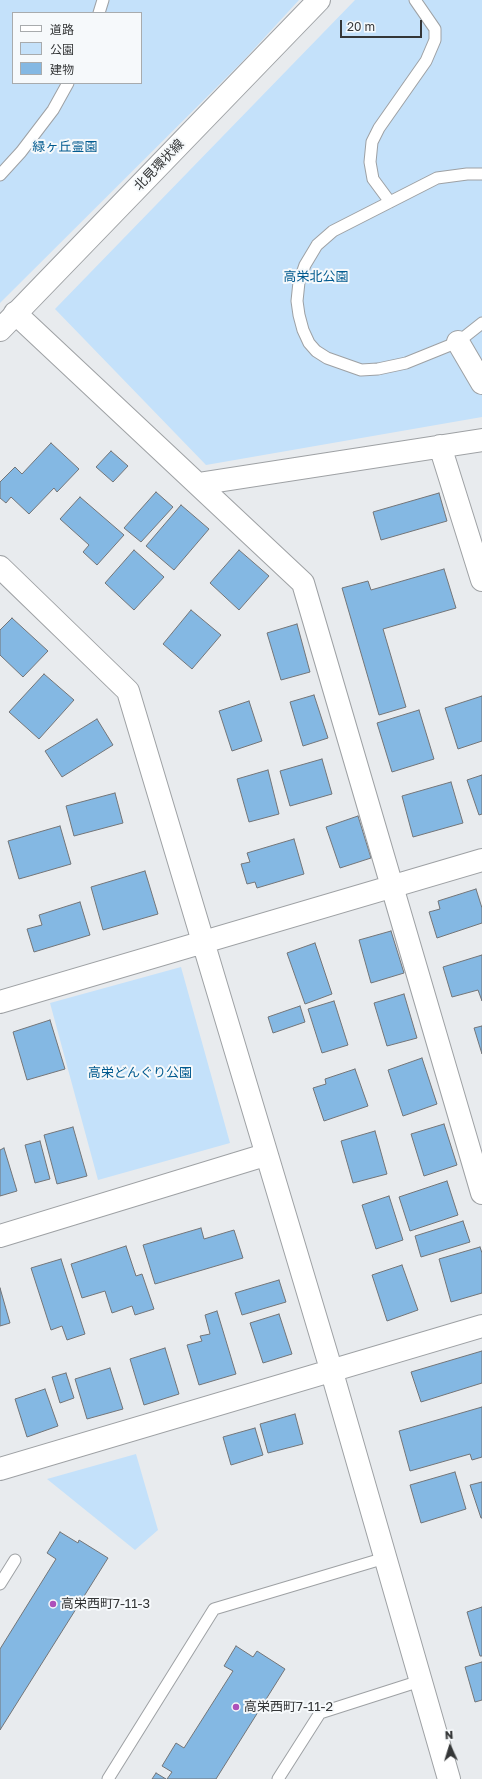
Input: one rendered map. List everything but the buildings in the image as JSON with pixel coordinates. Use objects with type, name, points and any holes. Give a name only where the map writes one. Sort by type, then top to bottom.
[{"type":"street","name":"北見環状線","points":[[0,330],[15,312],[319,0]]},
{"type":"street","points":[[15,312],[303,583],[482,1193]]},
{"type":"street","points":[[458,342],[482,383]]},
{"type":"street","points":[[198,484],[482,440]]},
{"type":"street","points":[[440,446],[482,580]]},
{"type":"street","points":[[0,567],[128,690],[204,943],[265,1154],[331,1370],[449,1779]]},
{"type":"street","points":[[0,1001],[204,943],[482,860]]},
{"type":"street","points":[[0,1236],[265,1154]]},
{"type":"street","points":[[0,1469],[482,1326]]},
{"type":"lane","points":[[99,12],[103,0]]},
{"type":"lane","points":[[390,202],[373,179],[370,162],[372,142],[379,128],[426,61],[435,40],[435,29],[415,0]]},
{"type":"lane","points":[[0,175],[22,152],[53,110],[67,84]]},
{"type":"lane","points":[[482,174],[467,174],[437,178],[333,231],[317,245],[305,264],[299,282],[298,300],[298,315],[309,343],[316,351],[327,358],[346,366],[361,370],[378,369],[406,363],[458,342],[482,323]]},
{"type":"lane","points":[[108,1779],[214,1609],[385,1558]]},
{"type":"lane","points":[[0,1584],[15,1560]]},
{"type":"lane","points":[[278,1779],[320,1713],[420,1681]]},
{"type":"green space","name":"緑ヶ丘霊園","points":[[0,0],[299,0],[242,62],[0,303]]},
{"type":"green space","name":"高栄北公園","points":[[355,0],[482,0],[482,417],[206,465],[55,309]]},
{"type":"green space","name":"高栄どんぐり公園","points":[[181,967],[230,1143],[98,1180],[50,1003]]},
{"type":"green space","points":[[136,1454],[158,1530],[135,1550],[47,1479]]},
{"type":"place","name":"高栄西町7-11-3","points":[[53,1604]]},
{"type":"place","name":"高栄西町7-11-2","points":[[236,1707]]}]
